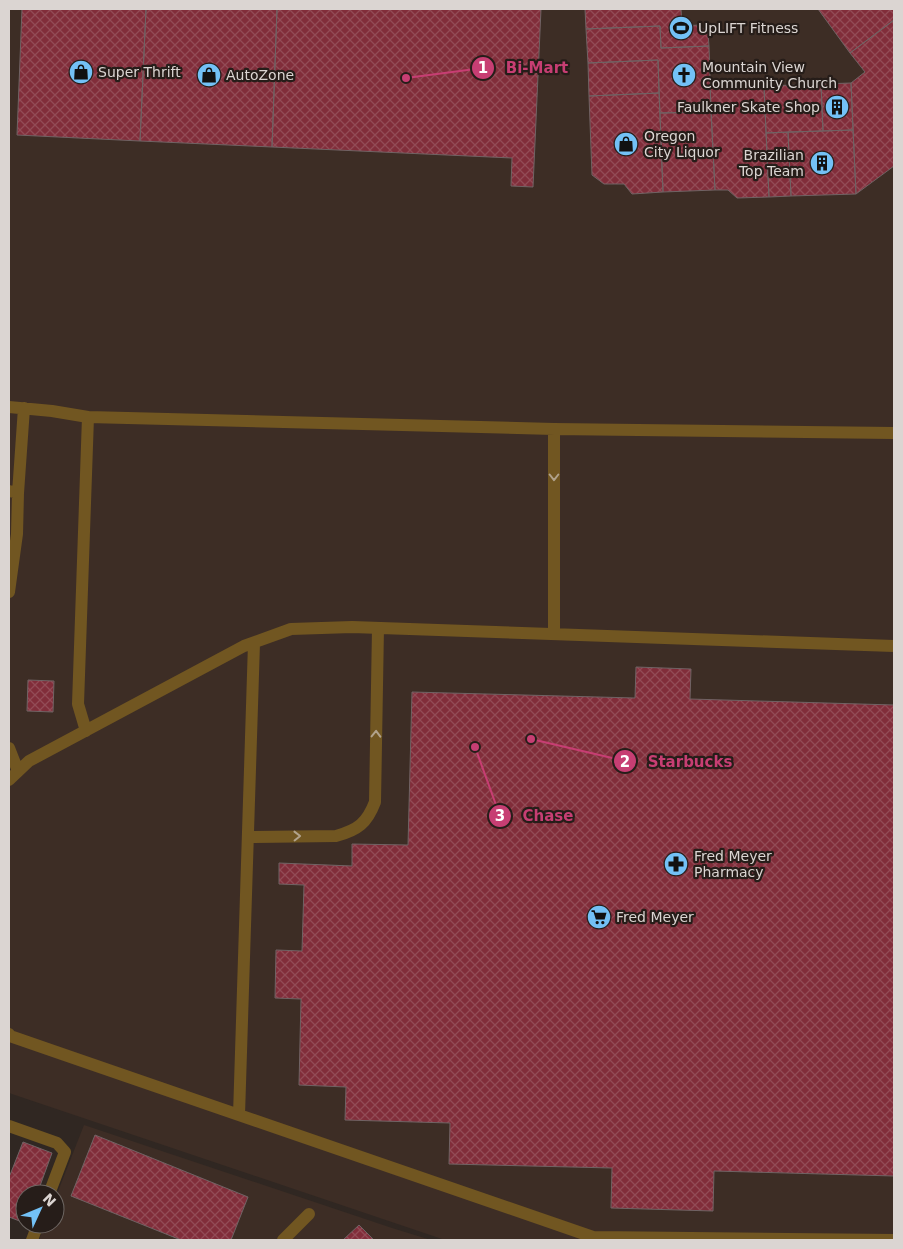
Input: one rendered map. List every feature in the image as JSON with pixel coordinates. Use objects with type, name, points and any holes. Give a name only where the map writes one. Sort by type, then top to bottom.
[{"type":"lane","points":[[9,407],[88,417],[554,429],[894,434]]},
{"type":"lane","points":[[9,592],[17,534],[14,492],[24,408]]},
{"type":"lane","points":[[86,731],[78,704],[88,417]]},
{"type":"lane","points":[[554,429],[554,634]]},
{"type":"lane","points":[[14,776],[29,761],[244,646],[291,629],[334,627],[378,628],[894,646]]},
{"type":"lane","points":[[248,837],[336,836],[349,832],[361,825],[370,814],[375,802],[378,628]]},
{"type":"lane","points":[[239,1115],[254,643]]},
{"type":"lane","points":[[9,748],[14,776]]},
{"type":"lane","points":[[9,1034],[18,1039],[593,1237],[894,1240]]},
{"type":"lane","points":[[9,1126],[58,1143],[65,1152],[53,1184]]},
{"type":"lane","points":[[283,1240],[309,1214]]},
{"type":"shaded area","points":[[9,9],[894,9],[894,1240],[445,1240],[9,1093]]},
{"type":"shaded area","points":[[84,1125],[431,1240],[39,1240],[41,1234],[65,1234],[65,1184],[61,1184]]},
{"type":"building","name":"Super Thrift","points":[[22,9],[146,9],[140,141],[17,135]]},
{"type":"building","name":"AutoZone","points":[[146,9],[277,9],[272,147],[140,141]]},
{"type":"building","points":[[277,9],[541,9],[533,187],[511,186],[512,158],[272,147]]},
{"type":"building","name":"UpLIFT Fitness","points":[[585,9],[681,9],[682,26],[699,25],[708,33],[709,46],[661,48],[660,26],[586,29]]},
{"type":"building","points":[[818,9],[894,9],[894,20],[850,53]]},
{"type":"building","points":[[894,20],[894,166],[856,194],[851,83],[865,72],[850,53]]},
{"type":"building","name":"Mountain View Community Church","points":[[660,26],[661,48],[709,46],[711,112],[660,113],[658,60],[588,63],[586,29]]},
{"type":"building","points":[[658,60],[659,93],[589,96],[588,63]]},
{"type":"building","name":"Faulkner Skate Shop","points":[[851,83],[853,130],[823,131],[821,84]]},
{"type":"building","points":[[821,84],[823,131],[766,133],[764,86]]},
{"type":"building","points":[[764,86],[769,197],[737,198],[728,190],[715,190],[710,88]]},
{"type":"building","name":"Oregon City Liquor","points":[[659,93],[663,192],[632,194],[624,184],[604,184],[592,175],[589,96]]},
{"type":"building","points":[[711,112],[715,190],[663,192],[660,113]]},
{"type":"building","name":"Brazilian Top Team","points":[[853,130],[856,194],[791,196],[788,132]]},
{"type":"building","points":[[788,132],[791,196],[769,197],[766,133]]},
{"type":"building","name":"Fred Meyer","points":[[636,667],[691,669],[690,699],[894,705],[894,1176],[714,1171],[713,1211],[611,1208],[612,1168],[449,1164],[450,1123],[345,1120],[346,1087],[299,1085],[301,999],[275,998],[276,950],[302,951],[304,885],[279,884],[279,863],[352,866],[352,844],[408,845],[412,692],[635,698]]},
{"type":"building","points":[[28,680],[54,681],[53,712],[27,711]]},
{"type":"building","points":[[95,1135],[248,1197],[231,1240],[181,1240],[71,1196]]},
{"type":"building","points":[[23,1142],[52,1153],[41,1184],[15,1184],[15,1219],[9,1217],[10,1175]]},
{"type":"building","points":[[359,1225],[374,1240],[343,1240]]},
{"type":"place","name":"UpLIFT Fitness","points":[[681,28]]},
{"type":"place","name":"Super Thrift","points":[[81,72]]},
{"type":"place","name":"AutoZone","points":[[209,75]]},
{"type":"place","name":"Mountain View Community Church","points":[[684,75]]},
{"type":"place","name":"Bi-Mart","points":[[406,78]]},
{"type":"place","name":"Faulkner Skate Shop","points":[[837,107]]},
{"type":"place","name":"Oregon City Liquor","points":[[626,144]]},
{"type":"place","name":"Brazilian Top Team","points":[[822,163]]},
{"type":"place","name":"Starbucks","points":[[531,739]]},
{"type":"place","name":"Chase","points":[[475,747]]},
{"type":"place","name":"Fred Meyer Pharmacy","points":[[676,864]]},
{"type":"place","name":"Fred Meyer","points":[[599,917]]}]
